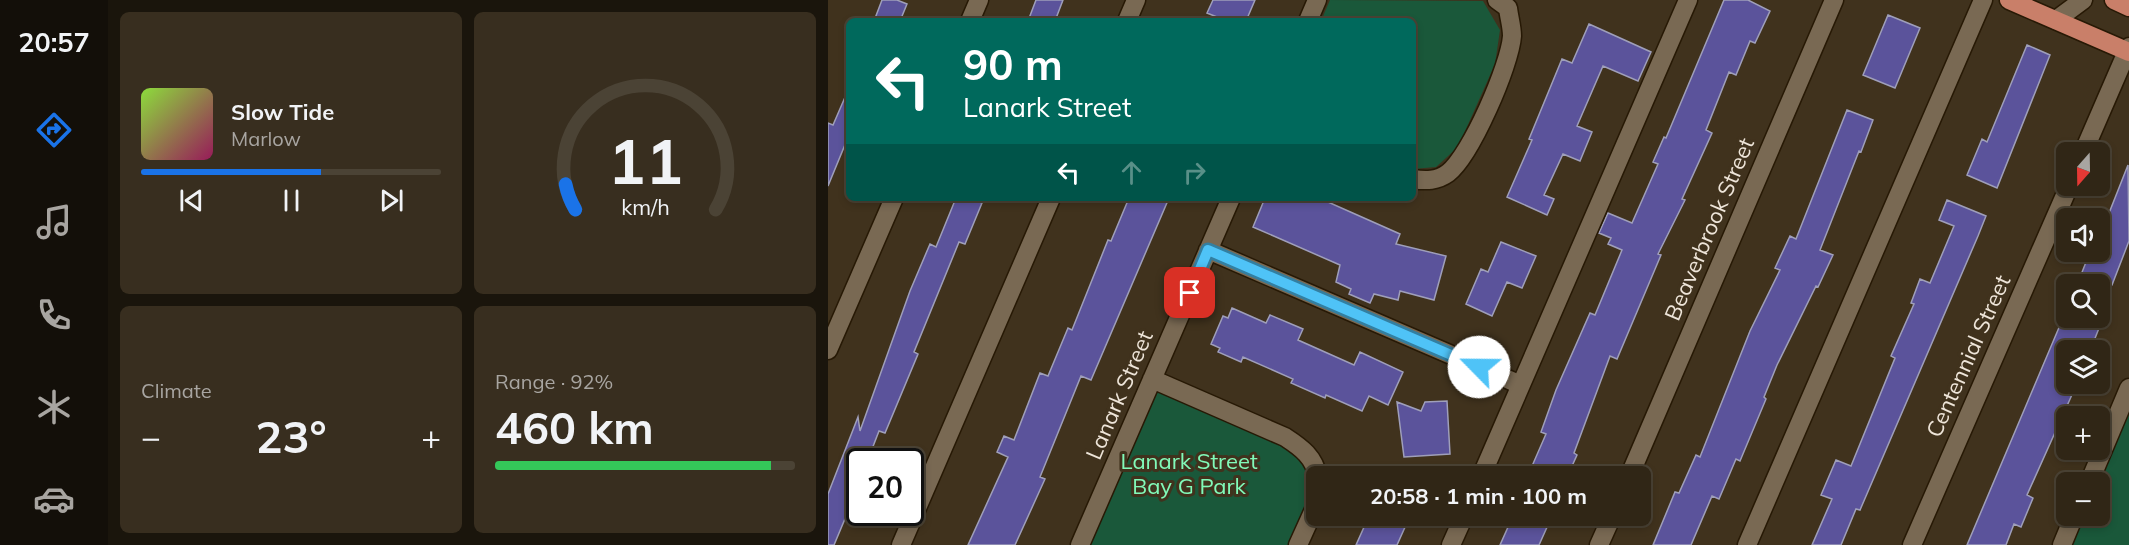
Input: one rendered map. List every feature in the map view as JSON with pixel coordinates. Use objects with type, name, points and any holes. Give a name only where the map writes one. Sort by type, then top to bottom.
[{"type":"main road","points":[[2009,0],[2128,50]]},
{"type":"main road","points":[[2114,0],[2129,7]]},
{"type":"street","points":[[971,18],[979,0]]},
{"type":"street","points":[[1128,18],[1136,0]]},
{"type":"street","points":[[1309,18],[1317,0]]},
{"type":"street","points":[[1416,179],[1430,181],[1448,173],[1468,150],[1507,61],[1512,34],[1508,8],[1497,0]]},
{"type":"street","points":[[1486,466],[1688,0]]},
{"type":"street","name":"Beaverbrook Street","points":[[1634,466],[1834,0]]},
{"type":"street","points":[[1747,545],[1983,0]]},
{"type":"street","points":[[2056,20],[2083,0]]},
{"type":"street","points":[[2088,142],[2128,50]]},
{"type":"street","name":"Centennial Street","points":[[1912,545],[2064,196]]},
{"type":"street","points":[[828,350],[893,201]]},
{"type":"street","points":[[901,545],[1050,201]]},
{"type":"street","name":"Lanark Street","points":[[1080,545],[1230,201]]},
{"type":"street","points":[[1208,250],[1521,385]]},
{"type":"street","points":[[1152,378],[1285,437],[1305,450],[1315,466]]},
{"type":"street","points":[[2094,472],[2129,388]]},
{"type":"street","points":[[1298,545],[1307,526]]},
{"type":"street","points":[[1451,545],[1460,526]]},
{"type":"street","points":[[1599,545],[1608,526]]},
{"type":"street","points":[[2062,545],[2070,526]]},
{"type":"green space","points":[[1330,0],[1483,1],[1500,30],[1495,64],[1458,147],[1436,167],[1416,169],[1416,18],[1322,18]]},
{"type":"green space","name":"Lanark Street Bay G Park","points":[[1152,379],[1285,437],[1308,466],[1306,466],[1307,526],[1298,545],[1080,545]]},
{"type":"green space","points":[[2129,413],[2129,545],[2072,545],[2081,526],[2110,526],[2110,472],[2104,472]]},
{"type":"building","points":[[882,0],[897,0],[907,4],[901,18],[875,18]]},
{"type":"building","points":[[1036,0],[1063,0],[1056,18],[1029,18]]},
{"type":"building","points":[[1213,0],[1255,0],[1247,18],[1220,18],[1207,13]]},
{"type":"building","points":[[1724,0],[1748,0],[1770,11],[1755,43],[1750,41],[1736,75],[1729,72],[1706,130],[1712,133],[1682,199],[1685,200],[1658,254],[1661,255],[1617,359],[1610,356],[1574,453],[1577,455],[1572,466],[1532,466],[1546,434],[1541,432],[1556,390],[1590,313],[1595,315],[1622,250],[1608,244],[1611,238],[1599,233],[1608,213],[1632,223],[1658,164],[1653,162],[1664,137],[1666,138]]},
{"type":"building","points":[[1888,15],[1920,28],[1895,88],[1863,75]]},
{"type":"building","points":[[1589,24],[1651,52],[1638,81],[1603,66],[1577,126],[1592,132],[1580,161],[1563,154],[1544,195],[1554,199],[1547,215],[1507,197],[1532,140],[1529,139],[1562,59],[1572,63]]},
{"type":"building","points":[[2027,45],[2050,55],[1997,188],[1967,175],[1982,139],[1987,142]]},
{"type":"building","points":[[846,95],[846,142],[828,186],[828,123],[833,125]]},
{"type":"building","points":[[1847,110],[1873,120],[1820,250],[1833,255],[1777,365],[1764,397],[1766,399],[1740,461],[1736,459],[1719,499],[1712,496],[1691,545],[1653,545],[1675,492],[1679,493],[1696,455],[1700,457],[1750,331],[1780,270],[1775,268],[1790,236],[1796,239]]},
{"type":"building","points":[[2128,165],[2129,241],[2112,285],[2110,285],[2110,274],[2081,274],[2086,262],[2110,262],[2110,211]]},
{"type":"building","points":[[1947,200],[1986,216],[1860,510],[1856,509],[1841,545],[1812,545],[1832,499],[1821,495],[1836,460],[1851,466],[1895,358],[1891,356],[1914,304],[1911,303],[1920,279],[1930,283],[1954,226],[1939,220]]},
{"type":"building","points":[[955,201],[982,203],[965,244],[959,242],[914,352],[918,354],[885,433],[879,431],[872,448],[846,448],[846,516],[834,545],[828,545],[828,494],[858,417],[860,431],[910,291],[930,244],[936,247]]},
{"type":"building","points":[[1128,201],[1168,201],[1091,380],[1081,376],[1040,477],[1045,479],[1015,545],[968,545],[1008,457],[997,452],[1004,436],[1014,440],[1040,373],[1048,376],[1068,328],[1072,330],[1108,240],[1111,241]]},
{"type":"building","points":[[1264,201],[1326,201],[1400,234],[1396,244],[1446,256],[1434,300],[1400,291],[1398,300],[1374,294],[1370,303],[1349,294],[1351,289],[1336,282],[1340,265],[1253,227]]},
{"type":"building","points":[[1501,242],[1536,256],[1522,288],[1507,282],[1492,316],[1466,304],[1481,269],[1488,272]]},
{"type":"building","points":[[1232,308],[1266,323],[1270,315],[1303,329],[1298,340],[1354,365],[1360,352],[1403,372],[1388,405],[1369,396],[1362,411],[1291,383],[1293,379],[1243,357],[1241,362],[1218,352],[1220,348],[1211,344],[1223,316],[1228,318]]},
{"type":"building","points":[[2059,328],[2099,328],[2094,340],[2056,340],[2056,394],[2072,394],[2067,406],[2056,406],[2056,430],[2027,495],[2033,498],[2021,527],[2014,524],[2006,545],[1967,545]]},
{"type":"building","points":[[1447,401],[1450,454],[1404,457],[1397,402],[1421,411],[1425,402]]},
{"type":"building","points":[[1365,526],[1406,526],[1397,545],[1356,545]]},
{"type":"building","points":[[1509,526],[1548,526],[1539,545],[1500,545]]},
{"type":"route","points":[[1190,293],[1208,250],[1479,367]]}]
